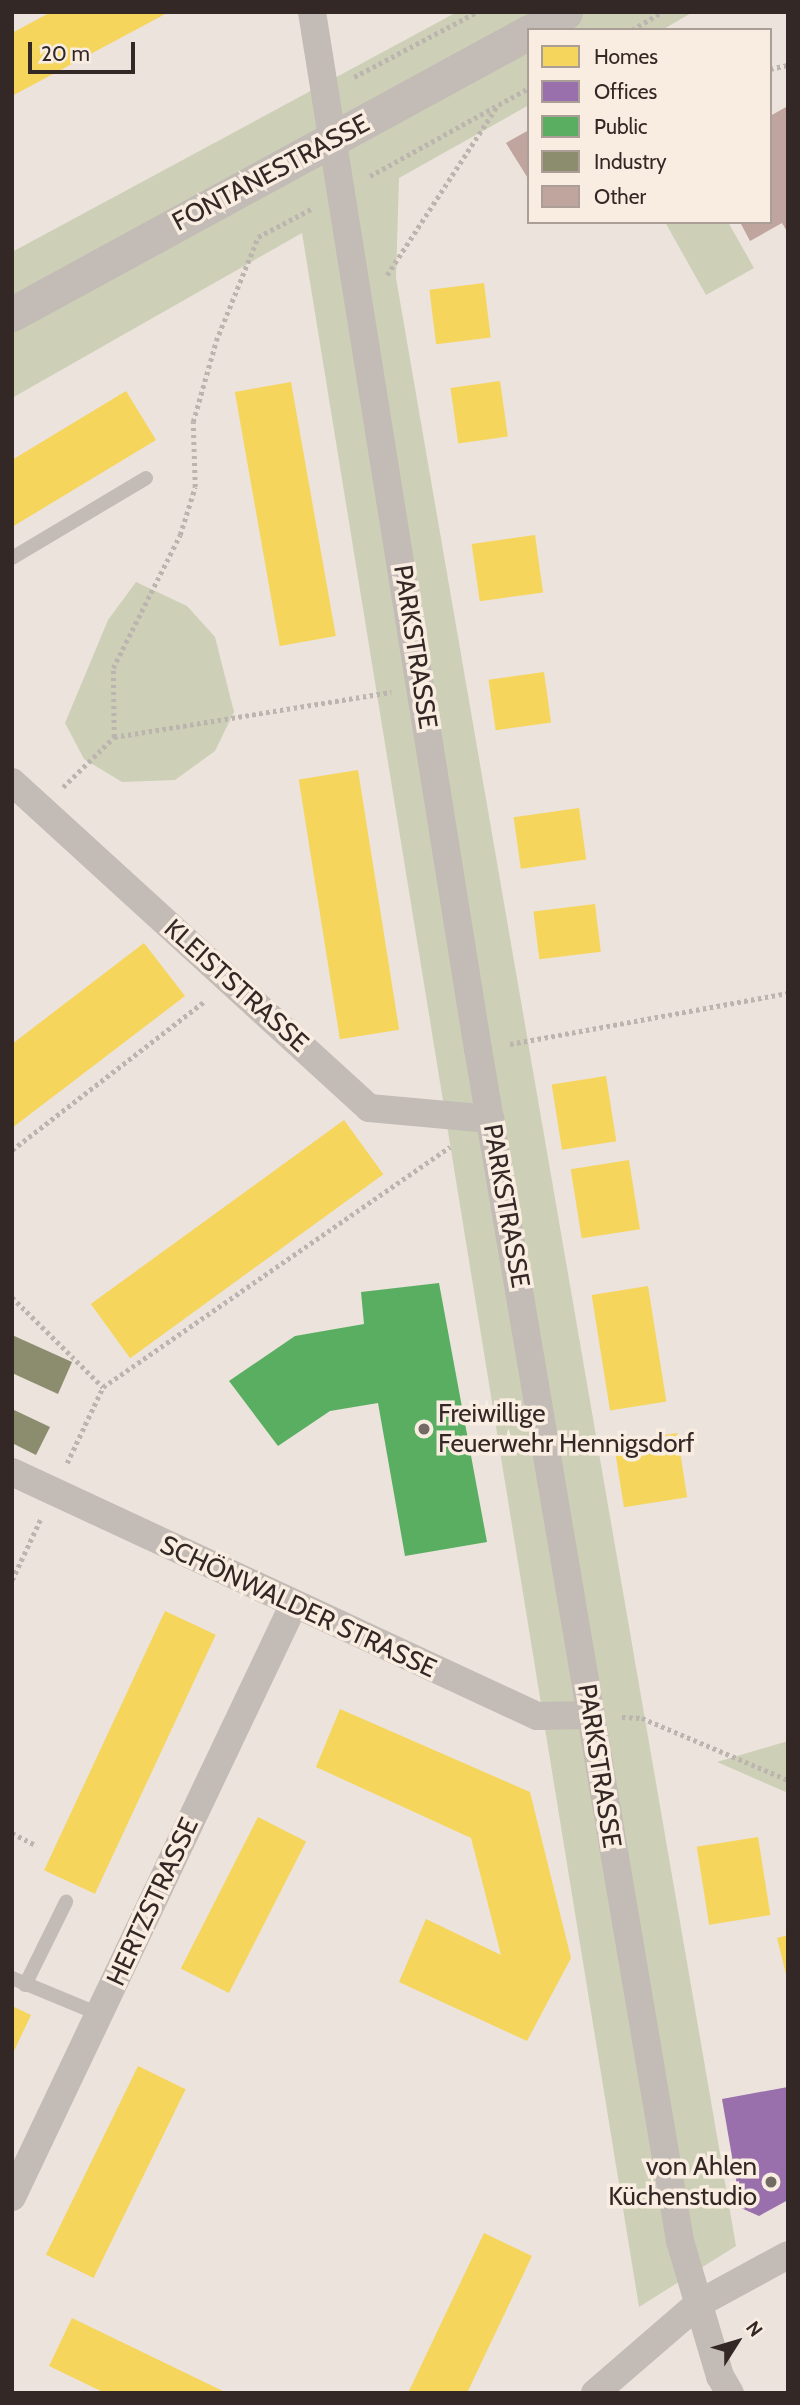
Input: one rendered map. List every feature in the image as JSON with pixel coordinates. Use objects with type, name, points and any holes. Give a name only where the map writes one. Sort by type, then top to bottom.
[{"type":"street","name":"PARKSTRASSE","points":[[312,12],[335,139],[478,1049],[680,2241],[720,2376],[730,2393]]},
{"type":"street","points":[[537,28],[565,12]]},
{"type":"street","name":"FONTANESTRASSE","points":[[12,314],[527,33]]},
{"type":"street","name":"KLEISTSTRASSE","points":[[12,782],[369,1108],[491,1119]]},
{"type":"street","name":"SCHÖNWALDER STRASSE","points":[[12,1472],[293,1606],[537,1716],[590,1715]]},
{"type":"street","name":"HERTZSTRASSE","points":[[12,2197],[293,1606]]},
{"type":"street","points":[[595,2393],[698,2305],[788,2255]]},
{"type":"lane","points":[[12,558],[146,478]]},
{"type":"lane","points":[[66,1902],[19,1981],[99,2014]]},
{"type":"path","points":[[326,92],[477,12]]},
{"type":"path","points":[[635,28],[662,12]]},
{"type":"path","points":[[114,737],[113,668],[180,536],[195,487],[193,422],[216,341],[258,237],[527,89]]},
{"type":"path","points":[[362,312],[497,106]]},
{"type":"path","points":[[41,808],[114,737],[422,687]]},
{"type":"path","points":[[12,1150],[230,981]]},
{"type":"path","points":[[478,1049],[788,993]]},
{"type":"path","points":[[12,1580],[103,1387],[491,1119]]},
{"type":"path","points":[[12,1297],[103,1387]]},
{"type":"path","points":[[590,1715],[642,1718],[788,1780]]},
{"type":"path","points":[[12,1833],[37,1846]]},
{"type":"green space","points":[[457,12],[693,12],[665,28],[527,28],[527,106],[399,178],[396,278],[736,2246],[639,2307],[302,233],[12,398],[12,252]]},
{"type":"green space","points":[[666,224],[729,224],[754,268],[706,295]]},
{"type":"green space","points":[[136,582],[187,606],[215,637],[234,712],[215,751],[175,780],[122,782],[84,759],[65,723],[108,620]]},
{"type":"green space","points":[[788,1741],[788,1793],[717,1762]]},
{"type":"building: Homes","points":[[51,12],[169,12],[12,96],[12,33]]},
{"type":"building: Homes","points":[[484,283],[491,338],[436,344],[429,290]]},
{"type":"building: Homes","points":[[500,381],[508,436],[458,443],[450,388]]},
{"type":"building: Homes","points":[[291,382],[336,636],[280,646],[235,392]]},
{"type":"building: Homes","points":[[126,391],[156,440],[12,527],[12,460]]},
{"type":"building: Homes","points":[[535,535],[543,592],[480,601],[472,544]]},
{"type":"building: Homes","points":[[544,672],[551,723],[496,730],[489,680]]},
{"type":"building: Homes","points":[[358,770],[399,1030],[340,1039],[299,779]]},
{"type":"building: Homes","points":[[579,808],[586,859],[521,869],[514,817]]},
{"type":"building: Homes","points":[[595,904],[601,952],[539,959],[533,912]]},
{"type":"building: Homes","points":[[144,943],[185,996],[12,1128],[12,1044]]},
{"type":"building: Homes","points":[[606,1076],[616,1141],[562,1150],[552,1085]]},
{"type":"building: Homes","points":[[344,1120],[383,1174],[130,1358],[91,1304]]},
{"type":"building: Homes","points":[[629,1160],[640,1229],[582,1238],[571,1169]]},
{"type":"building: Homes","points":[[648,1286],[666,1402],[610,1410],[592,1295]]},
{"type":"building: Homes","points":[[677,1433],[687,1497],[624,1507],[614,1443]]},
{"type":"building: Homes","points":[[165,1611],[216,1635],[95,1894],[44,1870]]},
{"type":"building: Homes","points":[[340,1709],[530,1792],[571,1958],[527,2041],[399,1982],[426,1919],[501,1955],[471,1838],[316,1767]]},
{"type":"building: Homes","points":[[258,1817],[306,1842],[229,1993],[181,1968]]},
{"type":"building: Homes","points":[[758,1837],[770,1915],[709,1925],[697,1847]]},
{"type":"building: Homes","points":[[788,1935],[788,1978],[787,1978],[777,1938]]},
{"type":"building: Homes","points":[[12,2006],[31,2015],[12,2055]]},
{"type":"building: Homes","points":[[138,2066],[186,2089],[94,2278],[46,2255]]},
{"type":"building: Homes","points":[[484,2233],[532,2256],[467,2393],[408,2393]]},
{"type":"building: Homes","points":[[72,2318],[227,2393],[105,2393],[49,2366]]},
{"type":"building: Offices","points":[[788,2087],[788,2200],[759,2216],[741,2208],[722,2099]]},
{"type":"building: Public","name":"Freiwillige Feuerwehr Hennigsdorf","points":[[439,1283],[487,1542],[405,1556],[378,1403],[330,1411],[278,1446],[229,1381],[295,1336],[364,1324],[361,1292]]},
{"type":"building: Industry","points":[[12,1335],[72,1362],[58,1394],[12,1373]]},
{"type":"building: Industry","points":[[12,1409],[50,1427],[36,1455],[12,1443]]},
{"type":"building: Other","points":[[788,106],[788,233],[782,223],[750,241],[741,224],[772,224],[772,115]]},
{"type":"building: Other","points":[[527,131],[527,177],[506,143]]},
{"type":"place","name":"Freiwillige Feuerwehr Hennigsdorf","points":[[424,1429]]},
{"type":"place","name":"von Ahlen Küchenstudio","points":[[771,2182]]}]
